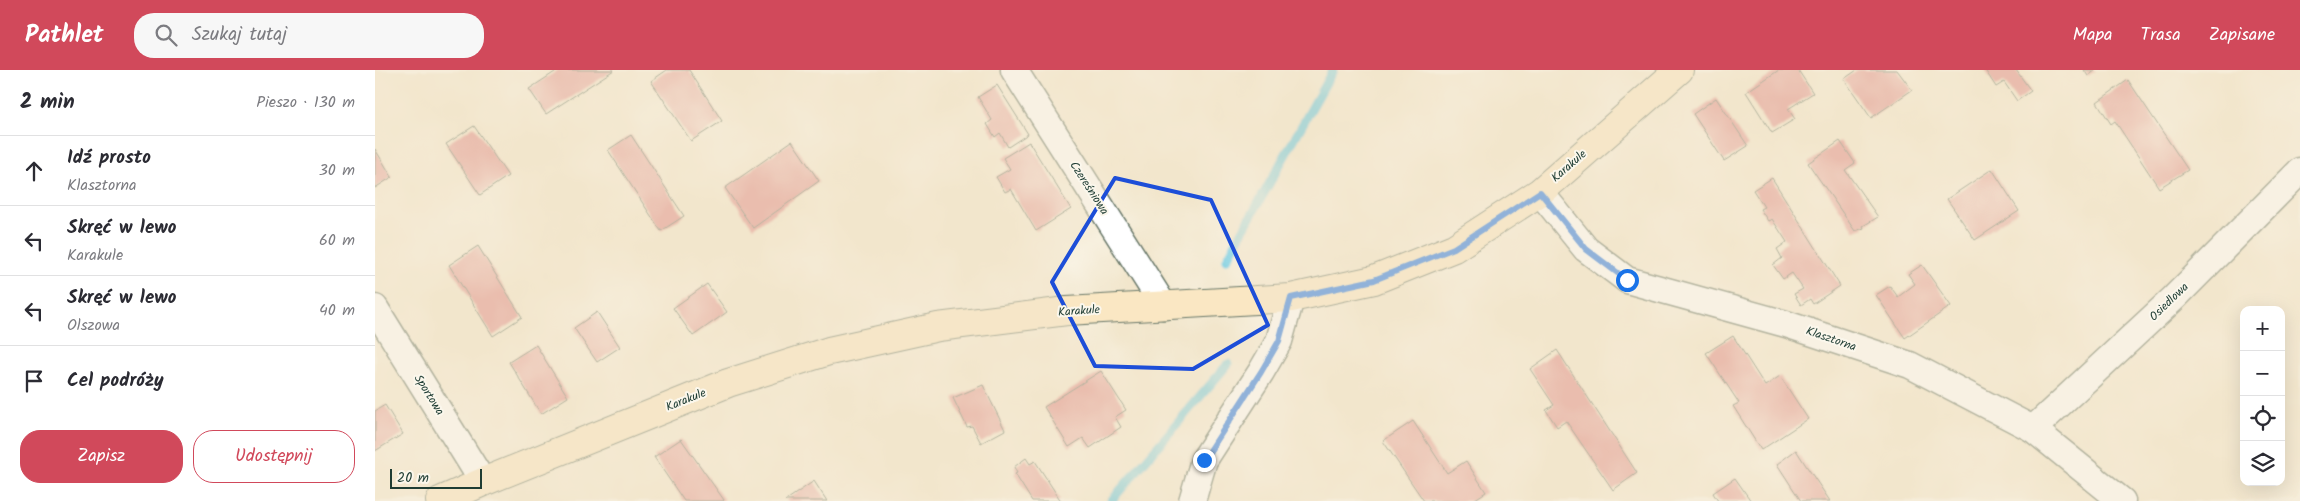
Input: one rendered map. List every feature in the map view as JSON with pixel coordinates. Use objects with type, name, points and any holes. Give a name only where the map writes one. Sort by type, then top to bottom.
[{"type":"street","name":"Czereśniowa","points":[[1014,70],[1164,306]]},
{"type":"street","name":"Karakule","points":[[440,501],[729,383],[829,352],[937,327],[1067,311],[1291,298],[1374,280],[1454,248],[1540,192],[1679,70]]},
{"type":"street","name":"Osiedlowa","points":[[2033,429],[2174,298],[2300,171]]},
{"type":"street","name":"Klasztorna","points":[[1540,192],[1586,249],[1627,280],[1786,324],[1910,366],[2033,429],[2123,501]]},
{"type":"street","points":[[1192,501],[1204,460],[1279,341],[1291,298]]},
{"type":"street","name":"Sportowa","points":[[375,308],[483,482]]},
{"type":"highlighted area","points":[[1115,178],[1211,200],[1268,325],[1193,369],[1095,366],[1052,282]]},
{"type":"building","points":[[558,70],[614,70],[546,114],[529,89]]},
{"type":"building","points":[[667,70],[689,70],[722,121],[691,141],[651,81]]},
{"type":"building","points":[[1779,70],[1798,70],[1813,93],[1788,109],[1795,119],[1772,133],[1746,92]]},
{"type":"building","points":[[1857,70],[1897,70],[1912,90],[1871,118],[1844,79]]},
{"type":"building","points":[[1985,70],[2016,70],[2031,91],[2017,101],[2004,82],[1996,87]]},
{"type":"building","points":[[2084,70],[2096,70],[2088,76]]},
{"type":"building","points":[[2128,80],[2188,170],[2159,188],[2115,121],[2111,124],[2097,102]]},
{"type":"building","points":[[997,85],[1028,134],[1008,147],[1000,133],[995,137],[987,124],[992,120],[978,97]]},
{"type":"building","points":[[1716,98],[1748,146],[1724,161],[1693,114]]},
{"type":"building","points":[[474,126],[508,176],[480,195],[446,144]]},
{"type":"building","points":[[631,135],[684,216],[661,231],[608,150]]},
{"type":"building","points":[[792,141],[819,181],[753,228],[725,188]]},
{"type":"building","points":[[1840,141],[1855,163],[1845,170],[1878,217],[1863,226],[1864,228],[1855,231],[1808,163]]},
{"type":"building","points":[[1029,142],[1071,209],[1036,231],[1011,189],[1005,192],[996,177],[1010,169],[1003,158]]},
{"type":"building","points":[[375,149],[392,177],[375,188]]},
{"type":"building","points":[[1992,169],[2019,211],[1975,240],[1947,199]]},
{"type":"building","points":[[1772,178],[1840,286],[1813,304],[1810,299],[1801,305],[1794,294],[1803,289],[1792,273],[1783,279],[1773,265],[1782,258],[1777,249],[1787,242],[1772,219],[1768,221],[1760,209],[1764,207],[1753,190]]},
{"type":"building","points":[[478,246],[522,317],[493,336],[449,265]]},
{"type":"building","points":[[1922,265],[1951,306],[1905,338],[1876,295],[1890,286],[1898,297],[1915,284],[1908,274]]},
{"type":"building","points":[[707,284],[727,312],[693,336],[673,308]]},
{"type":"building","points":[[597,312],[620,347],[597,362],[574,328]]},
{"type":"building","points":[[1733,336],[1765,386],[1780,376],[1808,419],[1761,450],[1733,406],[1739,403],[1706,353]]},
{"type":"building","points":[[536,345],[568,397],[541,414],[509,362]]},
{"type":"building","points":[[1557,350],[1637,473],[1613,490],[1566,421],[1557,427],[1546,410],[1554,405],[1530,369]]},
{"type":"building","points":[[1101,371],[1126,410],[1115,417],[1121,427],[1090,448],[1083,438],[1069,447],[1044,407]]},
{"type":"building","points":[[983,385],[1005,430],[981,443],[972,426],[967,427],[953,398]]},
{"type":"building","points":[[385,405],[403,434],[375,451],[375,411]]},
{"type":"building","points":[[1413,421],[1447,473],[1466,461],[1486,492],[1472,501],[1424,501],[1383,441]]},
{"type":"building","points":[[681,439],[723,501],[684,501],[654,457]]},
{"type":"building","points":[[1796,450],[1830,501],[1801,501],[1777,464]]},
{"type":"building","points":[[1026,458],[1030,464],[1035,461],[1061,501],[1032,501],[1015,474],[1017,473],[1014,467]]},
{"type":"building","points":[[1735,478],[1751,501],[1718,501],[1713,493]]},
{"type":"building","points":[[814,481],[827,501],[785,501]]},
{"type":"waterway","points":[[1227,259],[1333,70]]},
{"type":"waterway","points":[[1111,501],[1228,364]]},
{"type":"route","points":[[1204,460],[1279,341],[1291,298],[1374,280],[1454,248],[1540,192],[1586,249],[1627,280]]}]
